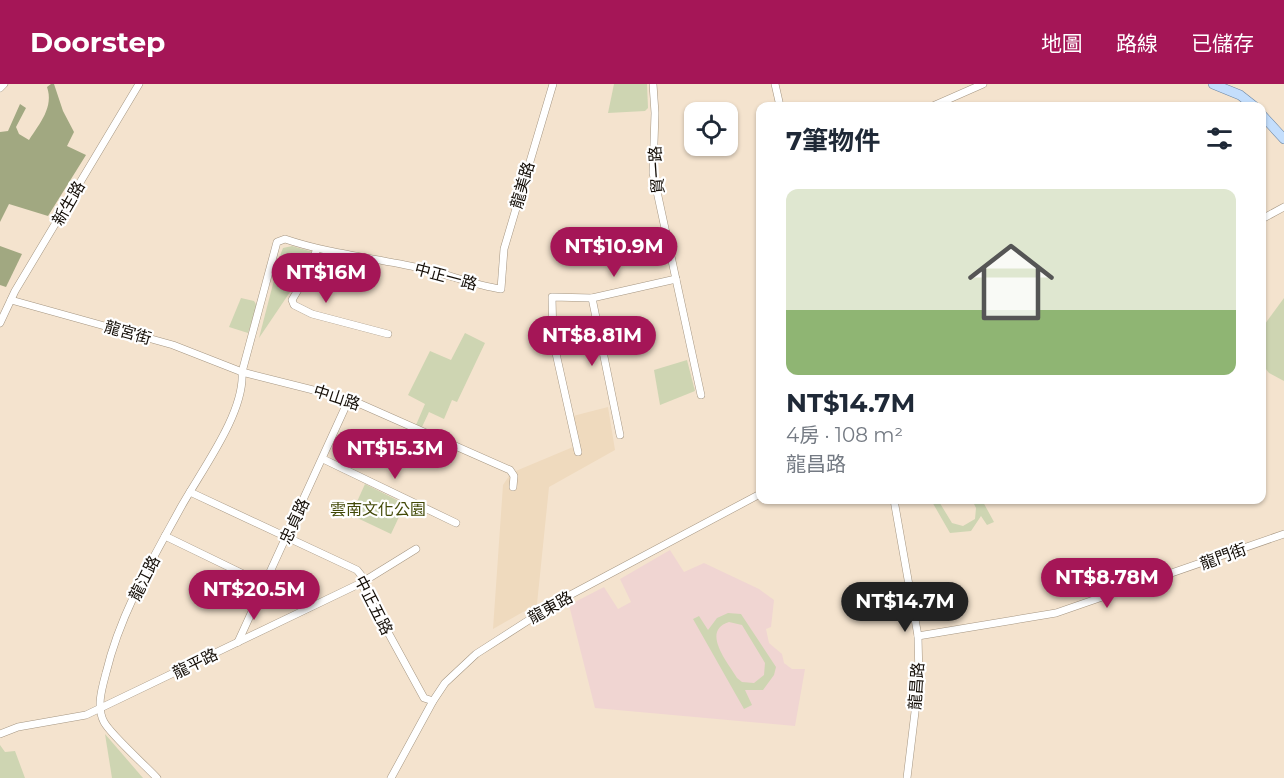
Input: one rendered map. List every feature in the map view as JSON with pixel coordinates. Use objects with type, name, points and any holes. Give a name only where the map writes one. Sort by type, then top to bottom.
[{"type":"main road","points":[[1213,84],[1240,95],[1249,102]]},
{"type":"main road","points":[[1266,119],[1284,139]]},
{"type":"street","points":[[0,88],[3,84]]},
{"type":"street","name":"新生路","points":[[0,323],[11,300],[139,84]]},
{"type":"street","name":"龍美路","points":[[501,289],[504,249],[553,84]]},
{"type":"street","name":"貿一路","points":[[653,84],[653,173],[701,395]]},
{"type":"street","points":[[775,84],[779,102]]},
{"type":"street","points":[[942,102],[983,84]]},
{"type":"street","points":[[1266,217],[1284,207]]},
{"type":"street","name":"中正一路","points":[[242,372],[277,242],[285,239],[317,249],[418,268],[479,286],[501,289]]},
{"type":"street","points":[[317,249],[305,278],[292,300],[294,305],[312,314],[388,334]]},
{"type":"street","points":[[578,452],[553,340],[552,297],[592,298],[676,279]]},
{"type":"street","points":[[592,298],[620,435]]},
{"type":"street","name":"龍宮街","points":[[11,300],[173,345],[242,372]]},
{"type":"street","name":"中山路","points":[[242,372],[349,399],[510,470],[514,476],[513,488]]},
{"type":"street","name":"龍江路","points":[[100,709],[111,652],[140,582],[232,414],[243,387],[242,372]]},
{"type":"street","name":"忠貞路","points":[[238,642],[349,399]]},
{"type":"street","points":[[323,459],[456,523]]},
{"type":"street","name":"中正五路","points":[[190,492],[357,570],[361,575],[361,583],[424,698],[433,701]]},
{"type":"street","name":"龍東路","points":[[391,778],[445,683],[476,654],[512,628],[756,496]]},
{"type":"street","name":"龍昌路","points":[[895,504],[918,636],[919,679],[907,778]]},
{"type":"street","name":"龍門街","points":[[918,636],[1056,614],[1284,534]]},
{"type":"street","points":[[165,536],[264,584]]},
{"type":"street","name":"龍平路","points":[[0,734],[86,715],[100,709],[361,583],[416,549]]},
{"type":"street","points":[[100,709],[104,722],[157,778]]},
{"type":"shaded area","points":[[608,407],[615,450],[549,487],[537,604],[493,629],[503,485],[511,473],[573,447],[569,417]]},
{"type":"shaded area","points":[[670,550],[684,572],[704,563],[759,589],[774,600],[771,627],[766,629],[769,643],[782,654],[784,663],[792,669],[805,669],[795,726],[595,708],[569,605],[604,587],[618,609],[631,602],[620,579]]},
{"type":"green space","points":[[54,84],[63,111],[74,132],[67,146],[86,155],[48,216],[9,204],[0,222],[0,132],[8,131],[20,104],[26,108],[16,127],[19,134],[29,140],[45,115],[49,101],[47,87]]},
{"type":"green space","points":[[614,84],[647,84],[648,108],[645,111],[608,113]]},
{"type":"green space","points":[[0,246],[22,254],[6,287],[0,285]]},
{"type":"green space","points":[[292,246],[313,252],[313,258],[259,338],[281,253],[283,248]]},
{"type":"green space","points":[[241,298],[254,301],[257,306],[248,333],[229,327]]},
{"type":"green space","points":[[1284,298],[1284,381],[1266,369],[1266,323]]},
{"type":"green space","points":[[465,333],[485,343],[457,402],[452,400],[444,419],[429,412],[422,427],[416,425],[425,404],[408,395],[430,351],[451,360]]},
{"type":"green space","points":[[687,360],[695,391],[660,405],[654,370]]},
{"type":"green space","name":"雲南文化公園","points":[[365,484],[405,504],[391,534],[351,515]]},
{"type":"green space","points":[[933,504],[940,504],[952,523],[963,526],[975,519],[974,504],[984,504],[994,522],[987,525],[981,516],[971,531],[950,533]]},
{"type":"green space","points":[[728,613],[741,614],[776,667],[774,675],[763,690],[745,690],[752,705],[744,709],[693,619],[699,616],[708,630],[717,618]],"holes":[[[729,622],[742,625],[765,663],[764,675],[754,683],[742,682],[737,678],[723,657],[717,640],[717,633],[721,626]]]},
{"type":"green space","points":[[105,734],[143,778],[112,778]]},
{"type":"green space","points":[[0,745],[5,752],[15,751],[25,778],[0,778]]}]
